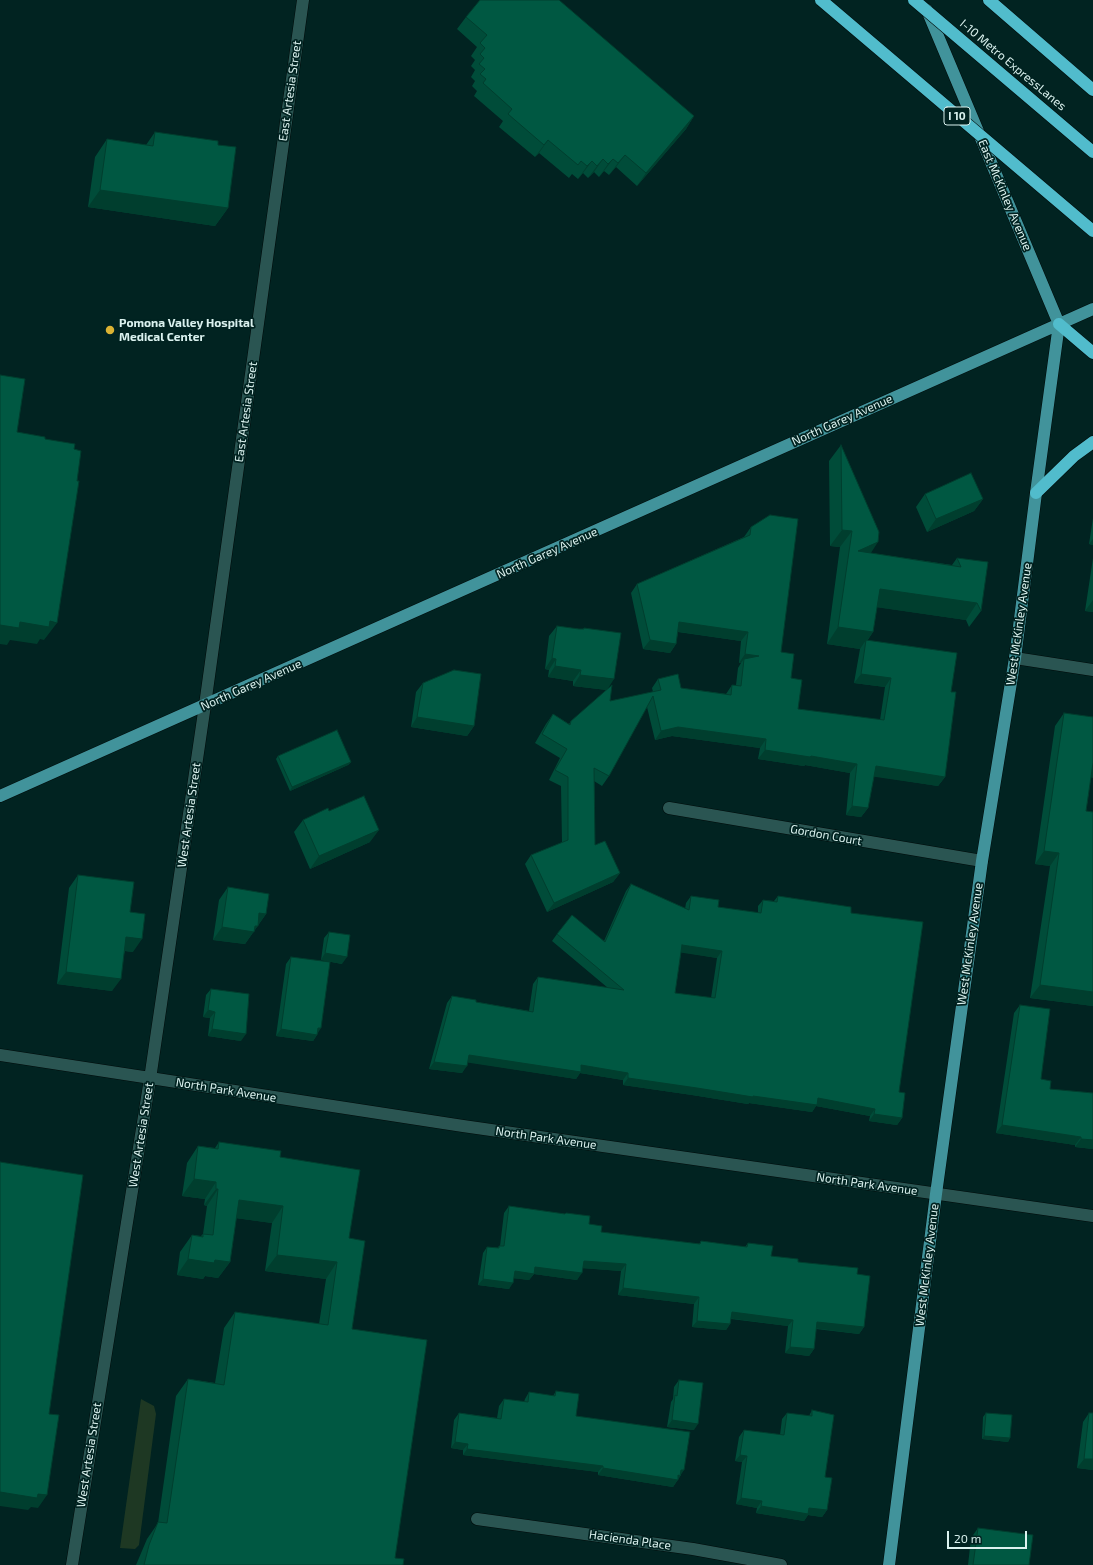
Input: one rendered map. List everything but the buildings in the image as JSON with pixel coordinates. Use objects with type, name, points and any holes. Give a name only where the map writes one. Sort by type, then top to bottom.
[{"type":"highway","name":"I 10","points":[[821,0],[1093,232]]},
{"type":"highway","name":"I-10 Metro ExpressLanes","points":[[914,0],[1093,152]]},
{"type":"highway","points":[[989,0],[1093,90]]},
{"type":"highway","points":[[1059,324],[1093,353]]},
{"type":"highway","points":[[1036,493],[1074,456],[1093,442]]},
{"type":"main road","name":"East McKinley Avenue","points":[[923,0],[1059,324]]},
{"type":"main road","name":"North Garey Avenue","points":[[0,796],[1093,309]]},
{"type":"main road","name":"West McKinley Avenue","points":[[890,1565],[936,1194],[982,861],[1016,658],[1036,493],[1059,324]]},
{"type":"street","name":"East Artesia Street","points":[[206,705],[303,0]]},
{"type":"street","points":[[1016,658],[1093,670]]},
{"type":"street","name":"West Artesia Street","points":[[72,1565],[150,1079],[206,705]]},
{"type":"street","name":"Gordon Court","points":[[670,808],[982,861]]},
{"type":"street","name":"North Park Avenue","points":[[0,1055],[456,1125],[1093,1216]]},
{"type":"street","name":"Hacienda Place","points":[[478,1519],[693,1549],[781,1565]]},
{"type":"green space","points":[[141,1399],[154,1406],[156,1414],[139,1545],[135,1549],[120,1548]]},
{"type":"place","name":"Pomona Valley Hospital Medical Center","points":[[110,330]]}]
